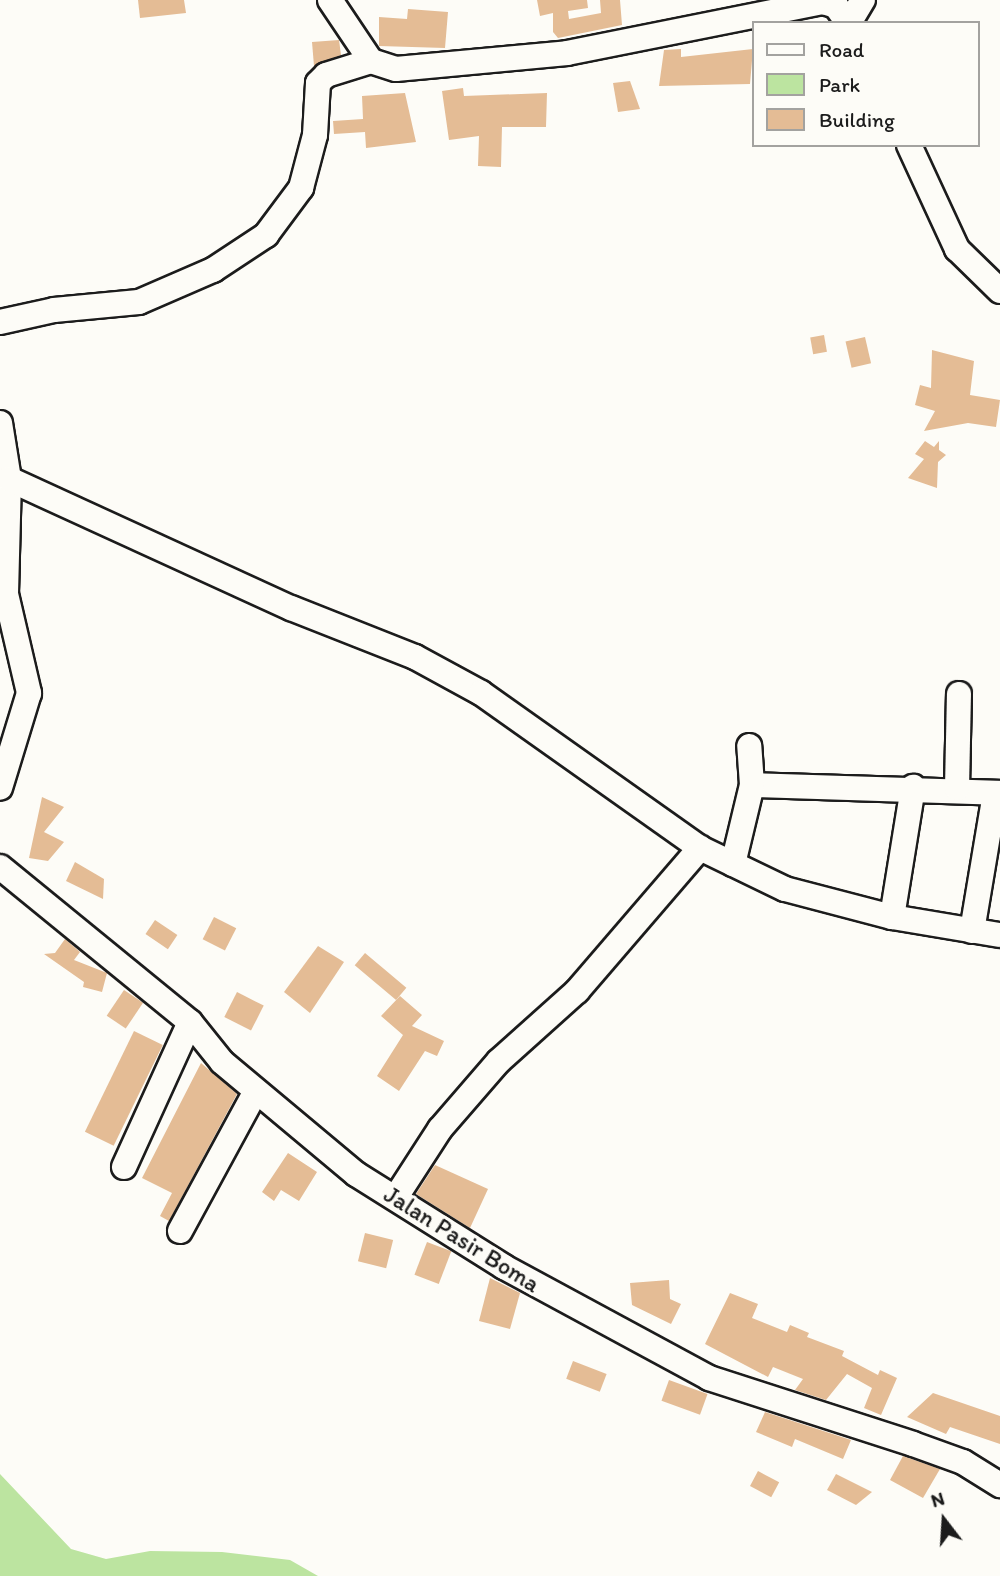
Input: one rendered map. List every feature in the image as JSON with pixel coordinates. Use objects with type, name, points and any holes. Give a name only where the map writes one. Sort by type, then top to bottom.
[{"type":"street","points":[[330,0],[370,61],[380,67],[408,69],[567,53],[823,2],[836,6],[847,21]]},
{"type":"street","points":[[849,21],[863,0]]},
{"type":"street","points":[[0,322],[54,310],[139,302],[213,270],[266,235],[301,188],[315,135],[318,83],[326,75],[370,61]]},
{"type":"street","points":[[910,147],[957,249],[1000,291]]},
{"type":"street","points":[[0,423],[9,479],[6,594],[29,693],[0,788]]},
{"type":"street","points":[[9,479],[291,608],[426,663],[481,692],[700,848],[785,890],[892,917],[1000,935]]},
{"type":"street","points":[[957,788],[959,694]]},
{"type":"street","points":[[733,864],[752,785],[749,746]]},
{"type":"street","points":[[752,785],[957,788],[997,793],[972,931]]},
{"type":"street","points":[[892,917],[914,787]]},
{"type":"street","points":[[396,1197],[440,1129],[499,1061],[578,991],[700,848]]},
{"type":"street","name":"Jalan Pasir Boma","points":[[0,867],[190,1022],[256,1091],[356,1174],[504,1267],[709,1378],[951,1458],[1000,1485]]},
{"type":"street","points":[[124,1167],[190,1022]]},
{"type":"street","points":[[180,1231],[256,1091]]},
{"type":"green space","points":[[0,1474],[71,1549],[106,1559],[150,1551],[222,1552],[290,1560],[318,1576],[0,1576]]},
{"type":"building","points":[[138,0],[184,0],[186,13],[140,18]]},
{"type":"building","points":[[537,0],[587,0],[588,8],[568,11],[569,19],[601,13],[600,0],[620,0],[622,25],[558,38],[553,32],[553,13],[540,16]]},
{"type":"building","points":[[408,9],[448,12],[445,48],[379,46],[379,17],[407,19]]},
{"type":"building","points":[[339,40],[341,55],[314,66],[312,42]]},
{"type":"building","points":[[681,49],[681,57],[752,49],[750,84],[659,86],[664,50]]},
{"type":"building","points":[[630,81],[640,109],[618,112],[613,83]]},
{"type":"building","points":[[463,88],[464,96],[547,93],[546,127],[502,127],[501,167],[478,166],[479,136],[449,140],[442,91]]},
{"type":"building","points":[[405,93],[416,142],[366,148],[365,132],[334,134],[333,121],[363,119],[362,96]]},
{"type":"building","points":[[824,335],[827,352],[813,354],[810,337]]},
{"type":"building","points":[[865,337],[871,363],[852,368],[846,341]]},
{"type":"building","points":[[932,350],[974,361],[970,395],[1000,400],[996,427],[968,423],[924,431],[935,411],[915,405],[920,385],[931,388]]},
{"type":"building","points":[[925,441],[934,447],[939,441],[939,450],[946,455],[938,462],[937,488],[908,478],[924,459],[915,454]]},
{"type":"building","points":[[42,797],[64,807],[44,832],[64,842],[48,861],[29,858]]},
{"type":"building","points":[[75,862],[104,879],[103,899],[66,881]]},
{"type":"building","points":[[214,917],[236,928],[225,951],[203,939]]},
{"type":"building","points":[[155,920],[177,935],[168,949],[145,934]]},
{"type":"building","points":[[65,939],[80,952],[74,960],[107,973],[102,992],[83,987],[84,982],[44,954],[55,953]]},
{"type":"building","points":[[318,946],[344,962],[310,1013],[284,992]]},
{"type":"building","points":[[365,953],[406,988],[396,1000],[355,965]]},
{"type":"building","points":[[124,990],[143,1003],[126,1029],[107,1016]]},
{"type":"building","points":[[237,992],[264,1006],[251,1031],[224,1017]]},
{"type":"building","points":[[400,996],[422,1015],[412,1026],[444,1041],[437,1056],[425,1051],[399,1091],[377,1076],[403,1035],[381,1016]]},
{"type":"building","points":[[134,1031],[163,1045],[114,1146],[85,1132]]},
{"type":"building","points":[[201,1063],[237,1094],[169,1221],[160,1216],[172,1193],[142,1178]]},
{"type":"building","points":[[288,1153],[317,1172],[299,1201],[281,1190],[274,1201],[262,1192]]},
{"type":"building","points":[[435,1165],[488,1189],[470,1228],[416,1194]]},
{"type":"building","points":[[365,1233],[393,1240],[386,1268],[358,1261]]},
{"type":"building","points":[[427,1242],[451,1251],[439,1284],[414,1275]]},
{"type":"building","points":[[490,1278],[520,1293],[510,1329],[479,1321]]},
{"type":"building","points":[[669,1280],[670,1299],[681,1304],[671,1324],[632,1305],[630,1283]]},
{"type":"building","points":[[730,1293],[758,1304],[752,1318],[787,1332],[790,1325],[809,1333],[807,1337],[844,1351],[842,1356],[878,1375],[880,1370],[897,1378],[881,1415],[864,1408],[872,1388],[847,1374],[826,1400],[795,1390],[803,1379],[773,1367],[768,1377],[705,1344]]},
{"type":"building","points":[[573,1361],[607,1374],[600,1392],[566,1379]]},
{"type":"building","points":[[669,1380],[708,1394],[700,1415],[661,1401]]},
{"type":"building","points":[[933,1393],[1000,1416],[1000,1444],[950,1427],[946,1434],[907,1417]]},
{"type":"building","points":[[765,1412],[851,1440],[843,1459],[795,1439],[792,1447],[756,1432]]},
{"type":"building","points":[[903,1456],[940,1469],[923,1498],[890,1480]]},
{"type":"building","points":[[758,1471],[779,1482],[771,1497],[750,1486]]},
{"type":"building","points":[[836,1474],[872,1492],[856,1505],[827,1490]]}]
